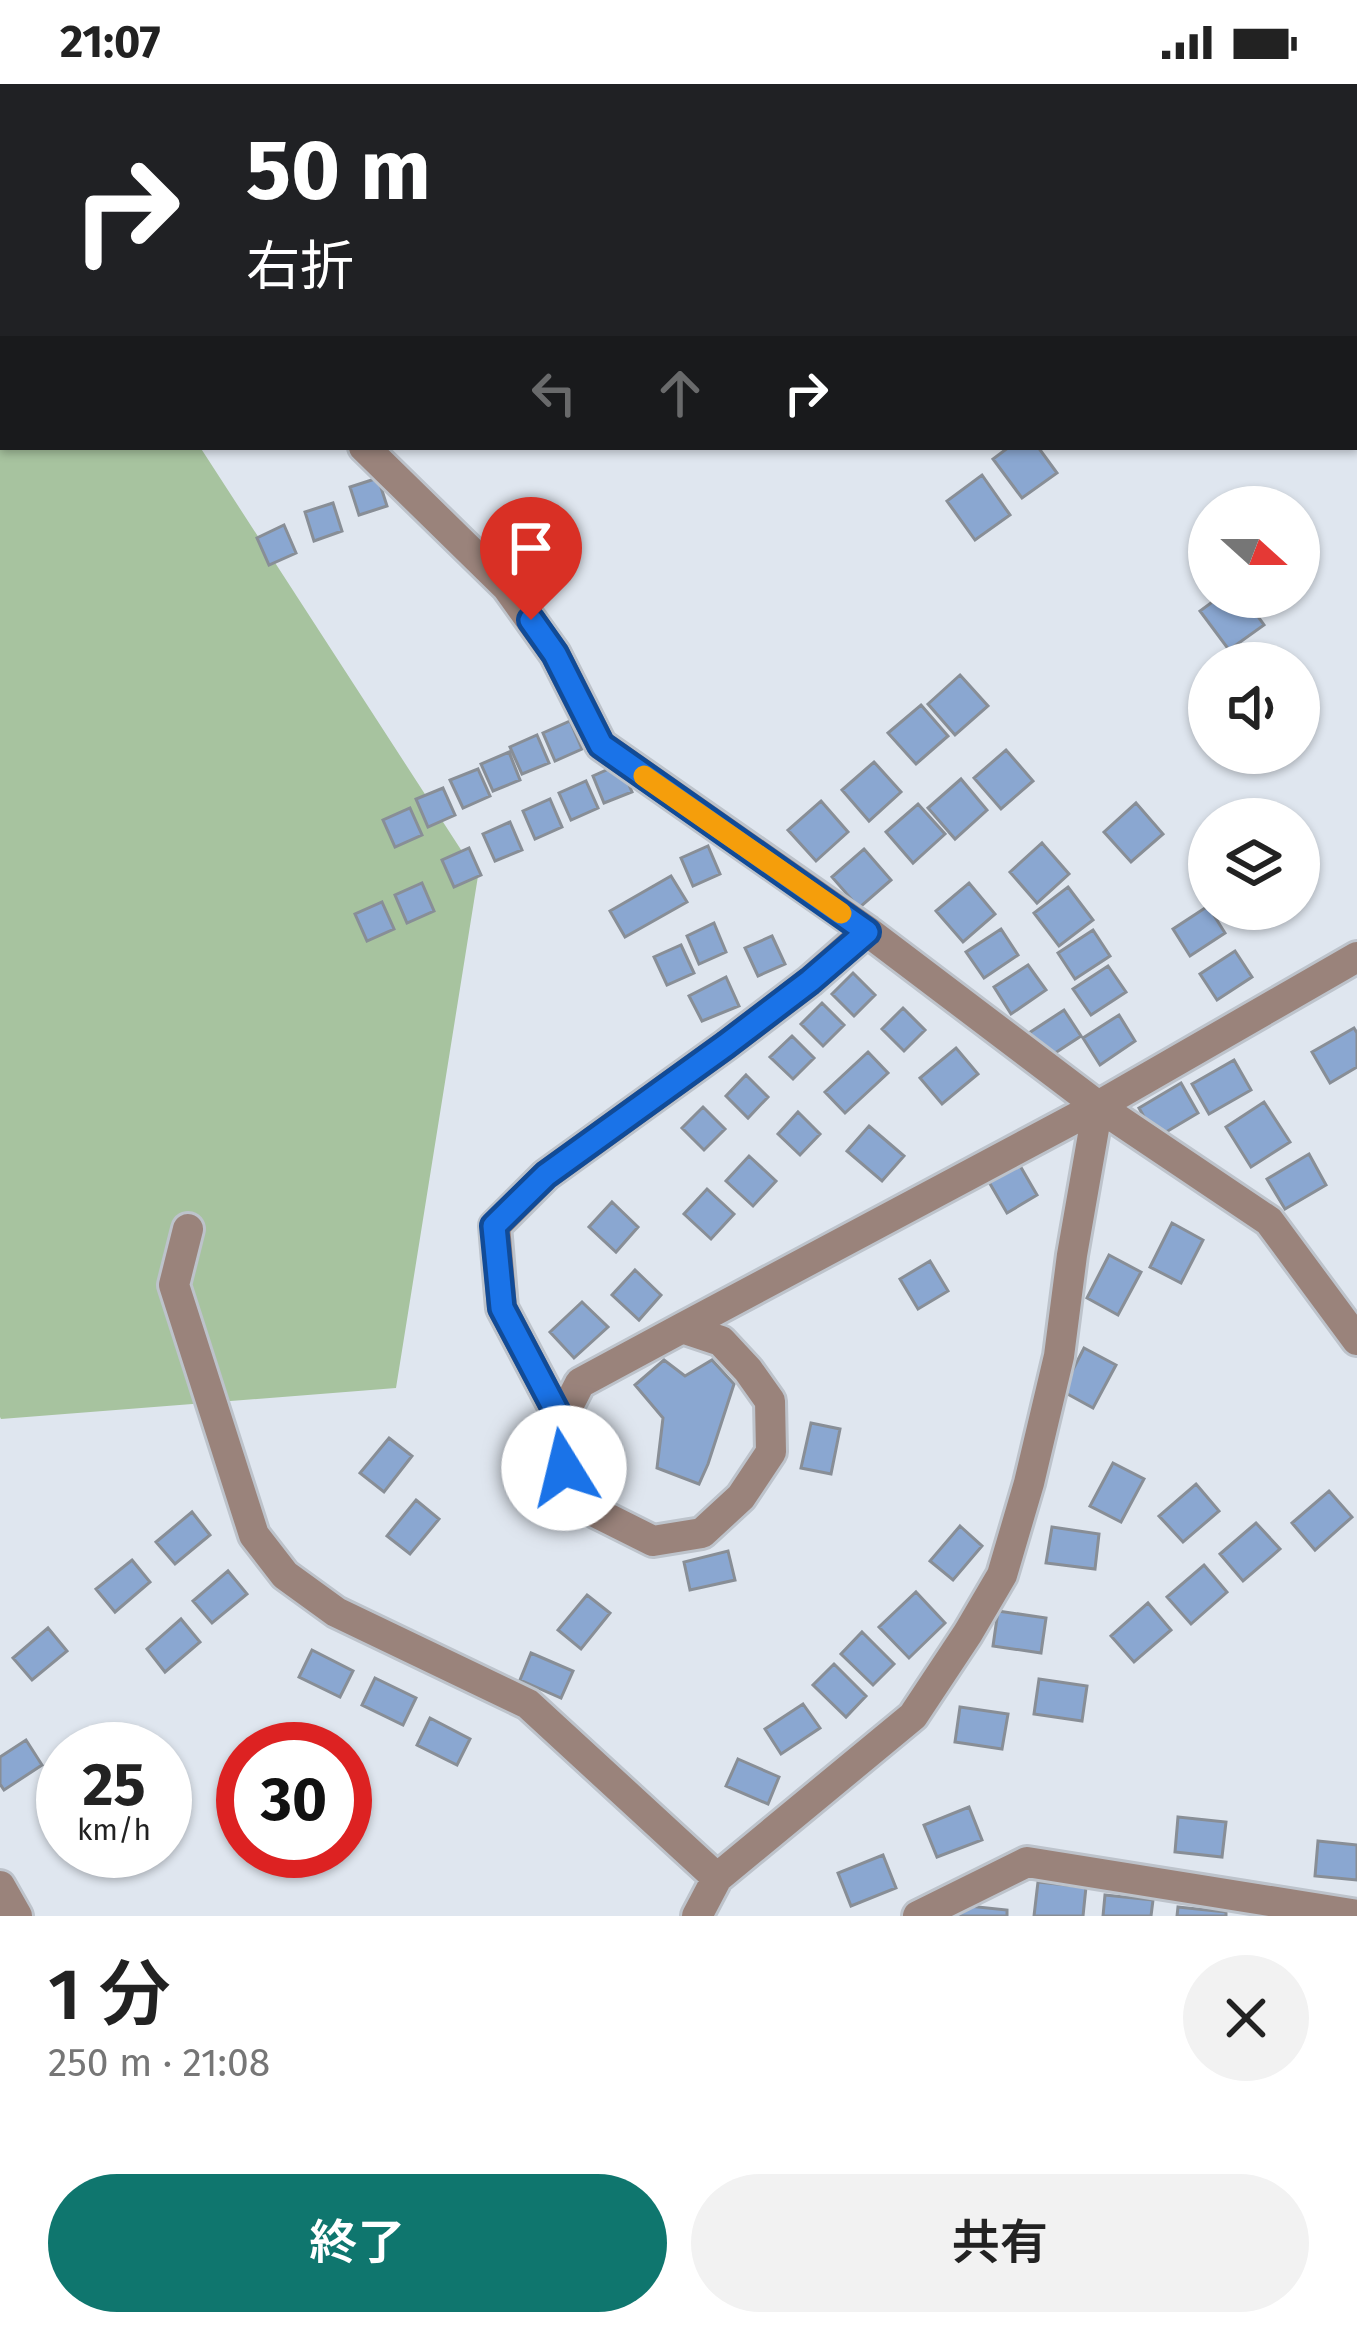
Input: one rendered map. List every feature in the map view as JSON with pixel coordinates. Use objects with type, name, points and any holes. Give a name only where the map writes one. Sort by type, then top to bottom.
[{"type":"street","points":[[367,450],[507,587],[555,654],[601,745],[867,932],[1097,1106],[1269,1222],[1357,1340]]},
{"type":"street","points":[[682,1328],[721,1341],[748,1370],[770,1401],[771,1452],[742,1497],[702,1533],[653,1541],[595,1513],[564,1468],[561,1420],[502,1308],[494,1226],[546,1175],[726,1045],[867,932]]},
{"type":"street","points":[[561,1420],[580,1382],[1097,1106],[1357,957]]},
{"type":"street","points":[[698,1916],[717,1878],[913,1715],[1002,1575],[1059,1356],[1097,1106]]},
{"type":"street","points":[[188,1228],[174,1285],[254,1535],[285,1575],[336,1612],[528,1705],[717,1878]]},
{"type":"street","points":[[918,1916],[1027,1862],[1357,1915]]},
{"type":"street","points":[[0,1886],[17,1916]]},
{"type":"green space","points":[[0,450],[202,450],[478,876],[396,1388],[0,1417]]},
{"type":"building","points":[[1005,450],[1040,450],[1057,473],[1022,498],[993,459]]},
{"type":"building","points":[[982,475],[1010,515],[975,540],[947,501]]},
{"type":"building","points":[[378,478],[387,506],[359,515],[350,487]]},
{"type":"building","points":[[333,503],[342,531],[314,541],[305,512]]},
{"type":"building","points":[[284,525],[296,553],[269,565],[257,538]]},
{"type":"building","points":[[1205,618],[1259,618],[1264,625],[1240,642],[1223,642]]},
{"type":"building","points":[[960,675],[988,706],[955,735],[928,704]]},
{"type":"building","points":[[921,705],[948,736],[916,764],[888,733]]},
{"type":"building","points":[[570,721],[582,749],[555,761],[543,733]]},
{"type":"building","points":[[537,735],[549,763],[522,774],[510,747]]},
{"type":"building","points":[[1006,750],[1033,781],[1001,809],[974,778]]},
{"type":"building","points":[[509,752],[520,780],[493,791],[481,764]]},
{"type":"building","points":[[874,762],[901,792],[869,821],[842,790]]},
{"type":"building","points":[[620,764],[632,792],[604,803],[593,776]]},
{"type":"building","points":[[478,769],[490,796],[463,808],[450,780]]},
{"type":"building","points":[[961,779],[987,810],[955,839],[928,808]]},
{"type":"building","points":[[586,781],[598,808],[571,820],[559,793]]},
{"type":"building","points":[[443,788],[455,815],[428,827],[416,799]]},
{"type":"building","points":[[550,799],[562,827],[535,839],[523,811]]},
{"type":"building","points":[[821,801],[848,832],[816,861],[788,830]]},
{"type":"building","points":[[1136,803],[1163,834],[1131,862],[1104,832]]},
{"type":"building","points":[[918,804],[945,834],[913,863],[886,832]]},
{"type":"building","points":[[410,808],[422,835],[395,847],[383,820]]},
{"type":"building","points":[[510,822],[522,850],[495,861],[483,834]]},
{"type":"building","points":[[1042,843],[1069,874],[1037,903],[1010,872]]},
{"type":"building","points":[[708,846],[720,874],[693,886],[681,858]]},
{"type":"building","points":[[469,848],[481,875],[454,887],[442,860]]},
{"type":"building","points":[[864,849],[891,880],[859,908],[832,877]]},
{"type":"building","points":[[671,876],[687,902],[625,937],[610,911]]},
{"type":"building","points":[[422,883],[434,911],[407,923],[395,895]]},
{"type":"building","points":[[969,883],[995,914],[963,942],[936,911]]},
{"type":"building","points":[[1068,887],[1093,920],[1059,946],[1034,913]]},
{"type":"building","points":[[382,902],[394,929],[367,941],[355,914]]},
{"type":"building","points":[[1188,919],[1188,930],[1225,933],[1190,956],[1173,929]]},
{"type":"building","points":[[714,923],[726,952],[699,964],[687,936]]},
{"type":"building","points":[[1001,929],[1018,955],[984,978],[966,952]]},
{"type":"building","points":[[1093,930],[1110,956],[1075,979],[1058,953]]},
{"type":"building","points":[[772,936],[785,964],[758,976],[745,948]]},
{"type":"building","points":[[681,945],[694,973],[667,985],[654,957]]},
{"type":"building","points":[[1235,951],[1252,977],[1217,1000],[1200,974]]},
{"type":"building","points":[[1028,965],[1046,990],[1011,1014],[994,987]]},
{"type":"building","points":[[1108,966],[1126,992],[1091,1015],[1073,989]]},
{"type":"building","points":[[853,973],[875,995],[854,1016],[832,994]]},
{"type":"building","points":[[726,977],[739,1006],[702,1021],[689,996]]},
{"type":"building","points":[[822,1003],[844,1025],[823,1046],[801,1024]]},
{"type":"building","points":[[903,1008],[925,1030],[904,1051],[882,1029]]},
{"type":"building","points":[[1064,1010],[1081,1036],[1046,1059],[1029,1033]]},
{"type":"building","points":[[1119,1015],[1135,1041],[1100,1065],[1083,1038]]},
{"type":"building","points":[[1354,1028],[1357,1067],[1330,1083],[1312,1052]]},
{"type":"building","points":[[792,1036],[814,1058],[793,1079],[770,1057]]},
{"type":"building","points":[[956,1048],[978,1074],[942,1104],[920,1078]]},
{"type":"building","points":[[868,1052],[888,1073],[845,1113],[825,1092]]},
{"type":"building","points":[[1234,1060],[1251,1090],[1209,1114],[1192,1084]]},
{"type":"building","points":[[746,1075],[768,1097],[748,1118],[726,1096]]},
{"type":"building","points":[[1181,1083],[1198,1113],[1156,1138],[1139,1108]]},
{"type":"building","points":[[1264,1102],[1290,1142],[1251,1167],[1226,1127]]},
{"type":"building","points":[[703,1107],[725,1129],[704,1150],[682,1128]]},
{"type":"building","points":[[798,1112],[820,1134],[800,1155],[778,1134]]},
{"type":"building","points":[[869,1126],[904,1156],[882,1181],[847,1151]]},
{"type":"building","points":[[1309,1154],[1326,1185],[1285,1209],[1267,1179]]},
{"type":"building","points":[[749,1156],[776,1181],[753,1206],[726,1181]]},
{"type":"building","points":[[1019,1164],[1037,1195],[1007,1213],[989,1182]]},
{"type":"building","points":[[707,1189],[734,1214],[711,1239],[684,1214]]},
{"type":"building","points":[[612,1202],[638,1227],[616,1252],[589,1227]]},
{"type":"building","points":[[1172,1223],[1203,1240],[1181,1283],[1150,1267]]},
{"type":"building","points":[[1109,1255],[1141,1272],[1118,1315],[1087,1298]]},
{"type":"building","points":[[930,1261],[948,1291],[918,1309],[900,1279]]},
{"type":"building","points":[[635,1270],[661,1295],[639,1320],[612,1295]]},
{"type":"building","points":[[582,1302],[608,1327],[574,1358],[550,1332]]},
{"type":"building","points":[[1084,1348],[1116,1365],[1093,1408],[1062,1391]]},
{"type":"building","points":[[664,1360],[685,1376],[712,1360],[734,1384],[699,1484],[657,1468],[663,1418],[635,1385]]},
{"type":"building","points":[[811,1423],[840,1429],[831,1474],[801,1468]]},
{"type":"building","points":[[389,1438],[412,1456],[384,1492],[360,1473]]},
{"type":"building","points":[[1113,1463],[1144,1479],[1121,1522],[1090,1506]]},
{"type":"building","points":[[1196,1484],[1219,1511],[1183,1542],[1159,1516]]},
{"type":"building","points":[[1329,1491],[1352,1517],[1315,1550],[1292,1523]]},
{"type":"building","points":[[416,1500],[439,1519],[410,1554],[387,1536]]},
{"type":"building","points":[[192,1512],[210,1535],[175,1564],[156,1542]]},
{"type":"building","points":[[1256,1523],[1280,1549],[1243,1581],[1220,1554]]},
{"type":"building","points":[[960,1526],[982,1546],[953,1580],[930,1561]]},
{"type":"building","points":[[1052,1527],[1099,1534],[1095,1569],[1046,1563]]},
{"type":"building","points":[[728,1551],[735,1580],[690,1590],[684,1562]]},
{"type":"building","points":[[132,1560],[150,1582],[115,1612],[96,1589]]},
{"type":"building","points":[[1204,1565],[1227,1592],[1191,1624],[1167,1597]]},
{"type":"building","points":[[228,1571],[247,1594],[212,1623],[193,1601]]},
{"type":"building","points":[[916,1592],[945,1623],[909,1658],[879,1627]]},
{"type":"building","points":[[587,1595],[610,1613],[581,1649],[558,1630]]},
{"type":"building","points":[[1148,1603],[1171,1630],[1134,1662],[1111,1636]]},
{"type":"building","points":[[998,1611],[1046,1618],[1041,1653],[993,1646]]},
{"type":"building","points":[[181,1619],[200,1642],[165,1672],[147,1649]]},
{"type":"building","points":[[48,1628],[67,1651],[32,1680],[13,1658]]},
{"type":"building","points":[[862,1632],[894,1664],[873,1685],[841,1654]]},
{"type":"building","points":[[312,1650],[353,1671],[340,1697],[299,1677]]},
{"type":"building","points":[[531,1653],[573,1671],[561,1698],[520,1680]]},
{"type":"building","points":[[834,1664],[866,1696],[846,1717],[813,1685]]},
{"type":"building","points":[[375,1678],[416,1698],[403,1725],[362,1705]]},
{"type":"building","points":[[1039,1679],[1087,1686],[1082,1721],[1034,1714]]},
{"type":"building","points":[[803,1704],[820,1728],[781,1754],[765,1729]]},
{"type":"building","points":[[960,1707],[1008,1714],[1002,1749],[955,1742]]},
{"type":"building","points":[[430,1718],[470,1739],[457,1765],[417,1745]]},
{"type":"building","points":[[26,1740],[36,1756],[36,1769],[4,1790],[0,1757]]},
{"type":"building","points":[[738,1759],[779,1777],[768,1804],[726,1786]]},
{"type":"building","points":[[969,1807],[982,1840],[937,1857],[924,1825]]},
{"type":"building","points":[[1178,1817],[1226,1822],[1222,1857],[1175,1852]]},
{"type":"building","points":[[1318,1841],[1357,1845],[1357,1880],[1315,1876]]},
{"type":"building","points":[[883,1855],[896,1888],[851,1906],[838,1873]]},
{"type":"building","points":[[1038,1882],[1086,1887],[1083,1916],[1034,1916]]},
{"type":"building","points":[[1105,1895],[1153,1900],[1151,1916],[1103,1916]]},
{"type":"building","points":[[959,1905],[1007,1910],[1007,1916],[958,1916]]},
{"type":"building","points":[[1178,1907],[1226,1912],[1226,1916],[1177,1916]]},
{"type":"slow traffic","points":[[644,776],[841,913]]},
{"type":"route","points":[[531,620],[555,654],[601,745],[867,932],[726,1045],[546,1175],[494,1226],[502,1308],[561,1420],[564,1468]]}]
